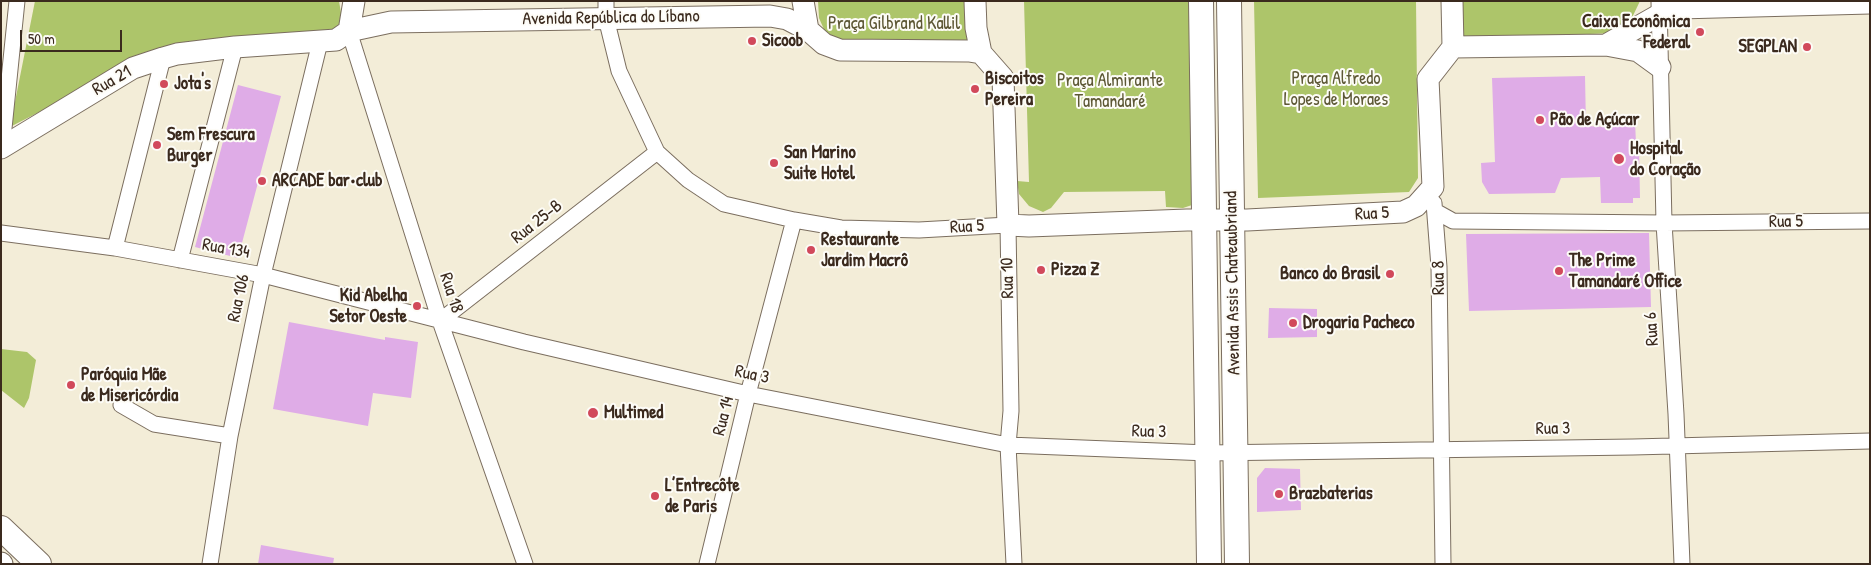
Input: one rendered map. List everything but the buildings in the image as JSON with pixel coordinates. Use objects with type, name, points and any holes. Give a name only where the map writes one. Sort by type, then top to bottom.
[{"type":"main road","points":[[349,31],[354,1]]},
{"type":"main road","points":[[803,1],[808,30]]},
{"type":"main road","points":[[975,1],[976,28],[981,54]]},
{"type":"main road","name":"Avenida Assis Chateaubriand","points":[[1201,1],[1209,564]]},
{"type":"main road","name":"Avenida Assis Chateaubriand","points":[[1229,1],[1237,564]]},
{"type":"main road","points":[[1452,1],[1453,47],[1606,45],[1638,52],[1660,67]]},
{"type":"main road","points":[[1606,45],[1659,8],[1870,3]]},
{"type":"main road","name":"Avenida República do Líbano","points":[[235,47],[336,40],[349,31],[391,22],[606,9],[770,16],[787,19],[808,30],[824,44],[840,50],[969,51],[981,54]]},
{"type":"main road","name":"Rua 21","points":[[2,148],[133,68],[177,54],[235,47]]},
{"type":"main road","name":"Rua 8","points":[[1433,186],[1428,79],[1453,47]]},
{"type":"main road","name":"Rua 10","points":[[981,54],[1003,78],[1008,225]]},
{"type":"main road","name":"Rua 5","points":[[1008,225],[1029,226],[1403,212],[1416,206],[1433,186]]},
{"type":"main road","points":[[1,517],[35,551],[40,564]]},
{"type":"main road","points":[[1,528],[40,564]]},
{"type":"main road","points":[[1,550],[15,564]]},
{"type":"street","points":[[2,148],[17,1]]},
{"type":"street","name":"Rua 6","points":[[1659,8],[1664,223],[1676,414],[1682,564]]},
{"type":"street","name":"Rua 5","points":[[606,9],[618,71],[656,152],[688,180],[724,204],[794,220],[841,228],[919,230],[1008,225]]},
{"type":"street","name":"Rua 18","points":[[349,31],[440,321],[526,564]]},
{"type":"street","name":"Rua 106","points":[[210,564],[230,436],[263,275],[320,42]]},
{"type":"street","points":[[180,260],[235,47]]},
{"type":"street","points":[[115,248],[164,58]]},
{"type":"street","name":"Rua 25-B","points":[[440,321],[656,152]]},
{"type":"street","name":"Rua 8","points":[[1433,186],[1439,266],[1443,564]]},
{"type":"street","name":"Rua 5","points":[[1434,211],[1453,221],[1664,223],[1870,220]]},
{"type":"street","name":"Rua 14","points":[[707,564],[748,394],[794,220]]},
{"type":"street","name":"Rua 10","points":[[1008,225],[1011,411],[1008,445],[1014,564]]},
{"type":"street","name":"Rua 134","points":[[1,233],[115,248],[263,275],[440,321]]},
{"type":"street","name":"Rua 3","points":[[440,321],[748,394],[1008,445],[1208,453],[1235,451],[1442,450],[1870,441]]},
{"type":"street","points":[[121,405],[154,424],[230,436]]},
{"type":"green space","points":[[35,1],[339,1],[341,13],[339,24],[333,31],[148,56],[10,127]]},
{"type":"green space","name":"Praça Gilbrand Kallil","points":[[818,1],[968,1],[971,47],[857,47],[826,34],[819,18]]},
{"type":"green space","name":"Praça Almirante Tamandaré","points":[[1024,1],[1192,1],[1195,204],[1183,208],[1166,207],[1165,191],[1064,192],[1051,208],[1043,212],[1029,206],[1019,194],[1017,181],[1029,182]]},
{"type":"green space","name":"Praça Alfredo Lopes de Moraes","points":[[1254,1],[1416,1],[1418,178],[1409,192],[1258,198]]},
{"type":"green space","points":[[1458,1],[1640,1],[1629,24],[1616,33],[1465,39],[1460,38]]},
{"type":"green space","points":[[1,349],[27,352],[36,360],[29,398],[24,408],[1,390]]},
{"type":"place","name":"Caixa Econômica Federal","points":[[1700,32]]},
{"type":"place","name":"Sicoob","points":[[752,41]]},
{"type":"place","name":"SEGPLAN","points":[[1807,47]]},
{"type":"place","name":"Jota's","points":[[164,84]]},
{"type":"place","name":"Biscoitos Pereira","points":[[975,89]]},
{"type":"place","name":"Pão de Açúcar","points":[[1540,120]]},
{"type":"place","name":"Sem Frescura Burger","points":[[157,145]]},
{"type":"place","name":"Hospital do Coração","points":[[1619,159]]},
{"type":"place","name":"San Marino Suite Hotel","points":[[774,163]]},
{"type":"place","name":"ARCADE bar•club","points":[[262,181]]},
{"type":"place","name":"Restaurante Jardim Macrô","points":[[811,250]]},
{"type":"place","name":"Pizza Z","points":[[1041,270]]},
{"type":"place","name":"The Prime Tamandaré Office","points":[[1559,271]]},
{"type":"place","name":"Banco do Brasil","points":[[1390,274]]},
{"type":"place","name":"Kid Abelha Setor Oeste","points":[[417,306]]},
{"type":"place","name":"Drogaria Pacheco","points":[[1293,323]]},
{"type":"place","name":"Paróquia Mãe de Misericórdia","points":[[71,385]]},
{"type":"place","name":"Multimed","points":[[593,413]]},
{"type":"place","name":"Brazbaterias","points":[[1279,494]]},
{"type":"place","name":"L’Entrecôte de Paris","points":[[655,496]]}]
